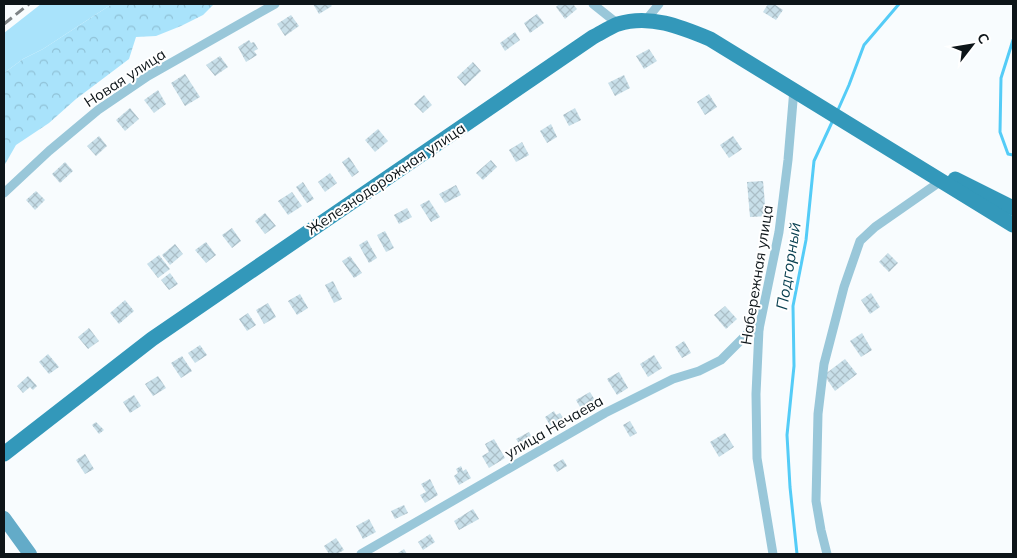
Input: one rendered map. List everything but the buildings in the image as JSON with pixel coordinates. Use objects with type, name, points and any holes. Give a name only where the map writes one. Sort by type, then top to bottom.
[{"type":"main road","name":"Железнодорожная улица","points":[[4,454],[152,339],[585,42],[618,24],[646,20],[677,25],[710,39],[867,135]]},
{"type":"main road","points":[[867,135],[1013,225]]},
{"type":"main road","points":[[867,135],[1013,208]]},
{"type":"main road","points":[[4,518],[30,554]]},
{"type":"street","name":"Новая улица","points":[[4,193],[49,151],[98,110],[148,76],[275,4]]},
{"type":"street","points":[[593,4],[618,24]]},
{"type":"street","points":[[646,20],[659,4]]},
{"type":"street","name":"Набережная улица","points":[[773,554],[757,458],[756,394],[759,329],[779,232],[794,89]]},
{"type":"street","points":[[827,554],[816,501],[818,414],[824,364],[844,287],[860,241],[875,227],[941,181]]},
{"type":"street","name":"улица Нечаева","points":[[361,554],[605,413],[673,379],[699,371],[721,360],[752,330],[759,329]]},
{"type":"green space","points":[[41,4],[112,4],[43,49],[23,59],[4,73],[4,33]]},
{"type":"green space","points":[[112,4],[214,4],[203,15],[181,26],[156,36],[136,37],[129,59],[76,99],[49,123],[16,145],[4,166],[4,73],[23,59],[43,49]]},
{"type":"waterway","name":"Подгорный","points":[[837,112],[864,45],[899,4]]},
{"type":"waterway","name":"Подгорный","points":[[1013,40],[1001,78],[1000,132],[1008,154],[1013,155]]},
{"type":"waterway","name":"Подгорный","points":[[797,554],[787,435],[794,366],[793,306],[806,240],[814,161],[833,120]]},
{"type":"railway","points":[[4,24],[29,4]]}]
